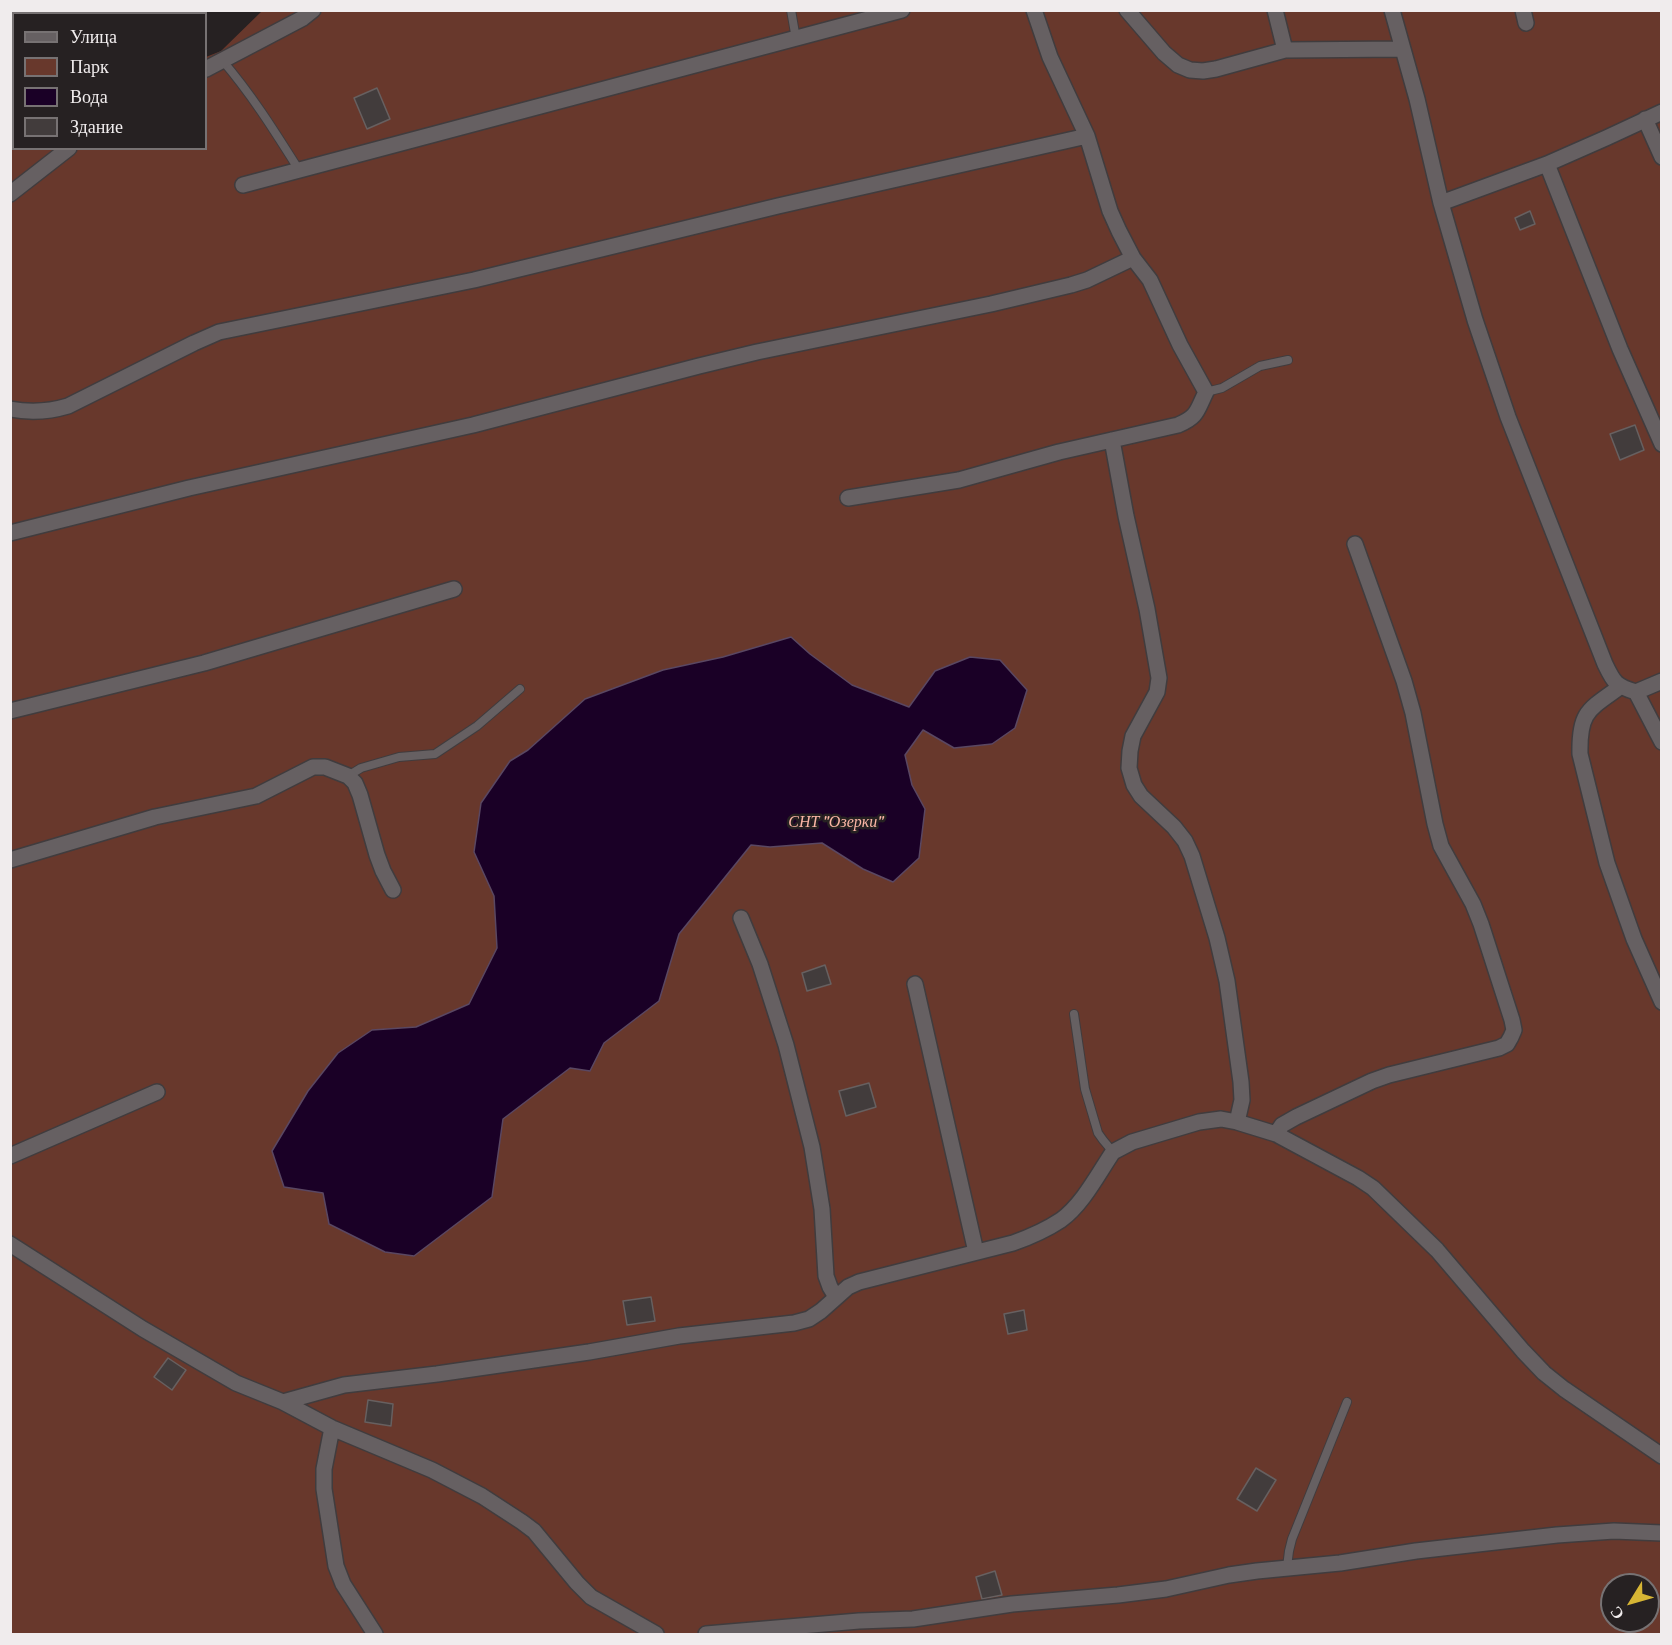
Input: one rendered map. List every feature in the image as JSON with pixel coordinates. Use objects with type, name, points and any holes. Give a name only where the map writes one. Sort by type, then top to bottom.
[{"type":"street","points":[[207,68],[303,18],[313,10]]},
{"type":"street","points":[[243,185],[902,10]]},
{"type":"street","points":[[848,498],[959,480],[1059,453],[1178,425],[1196,415],[1206,392],[1180,345],[1150,280],[1119,231],[1110,211],[1087,136],[1050,57],[1034,10]]},
{"type":"street","points":[[1126,10],[1164,53],[1178,65],[1190,70],[1216,69],[1285,50],[1402,48]]},
{"type":"street","points":[[1275,10],[1285,50]]},
{"type":"street","points":[[1392,10],[1417,99],[1440,203],[1475,320],[1508,417],[1605,664],[1611,678],[1620,687],[1636,692],[1662,681]]},
{"type":"street","points":[[1440,203],[1547,164],[1662,112]]},
{"type":"street","points":[[1645,119],[1662,157]]},
{"type":"street","points":[[10,409],[29,412],[50,411],[68,406],[219,332],[474,280],[778,206],[1087,136]]},
{"type":"street","points":[[10,194],[66,150]]},
{"type":"street","points":[[1547,164],[1620,350],[1662,444]]},
{"type":"street","points":[[10,533],[189,488],[473,425],[699,366],[1071,285],[1134,258]]},
{"type":"street","points":[[1112,440],[1159,678],[1156,692],[1133,736],[1129,768],[1134,785],[1141,796],[1185,840],[1192,856],[1227,981],[1241,1082],[1242,1100],[1237,1122]]},
{"type":"street","points":[[1276,1134],[1282,1125],[1296,1117],[1372,1081],[1499,1048],[1507,1044],[1514,1030],[1481,924],[1442,846],[1435,824],[1413,712],[1355,544]]},
{"type":"street","points":[[10,711],[204,663],[454,589]]},
{"type":"street","points":[[1620,687],[1587,713],[1582,723],[1580,754],[1607,863],[1635,939],[1662,1002]]},
{"type":"street","points":[[1636,692],[1662,742]]},
{"type":"street","points":[[10,860],[155,817],[256,796],[313,767],[325,767],[348,776],[355,783],[377,855],[393,890]]},
{"type":"street","points":[[741,918],[760,964],[786,1045],[806,1124],[820,1190],[826,1276],[836,1297]]},
{"type":"street","points":[[915,984],[976,1252]]},
{"type":"street","points":[[10,1156],[157,1092]]},
{"type":"street","points":[[283,1402],[344,1385],[437,1374],[712,1332],[794,1323],[821,1311],[848,1287],[859,1282],[1032,1236],[1072,1210],[1113,1152],[1121,1146],[1198,1122],[1221,1119],[1276,1134],[1373,1188],[1437,1250],[1523,1352],[1544,1372],[1564,1389],[1662,1456]]},
{"type":"street","points":[[10,1244],[203,1365],[236,1383],[283,1402],[332,1428],[432,1470],[482,1496],[534,1532],[591,1597],[656,1635]]},
{"type":"street","points":[[332,1428],[324,1469],[324,1489],[336,1566],[343,1584],[375,1635]]},
{"type":"street","points":[[706,1635],[859,1621],[913,1627],[1012,1604],[1166,1589],[1229,1575],[1340,1563],[1416,1551],[1557,1534],[1614,1531],[1662,1533]]},
{"type":"lane","points":[[791,10],[796,39]]},
{"type":"lane","points":[[222,60],[260,107],[299,170]]},
{"type":"lane","points":[[1206,392],[1222,388],[1260,366],[1288,360]]},
{"type":"lane","points":[[348,776],[361,768],[399,757],[435,754],[477,726],[520,689]]},
{"type":"lane","points":[[1074,1014],[1085,1089],[1098,1133],[1113,1152]]},
{"type":"lane","points":[[1287,1568],[1292,1539],[1347,1402]]},
{"type":"green space","name":"СНТ \"Озерки\"","points":[[262,11],[1661,11],[1661,1634],[11,1634],[10,125],[12,124],[12,150],[207,150],[207,57],[221,51]]},
{"type":"water","points":[[791,637],[852,685],[909,707],[935,671],[970,657],[1000,660],[1027,690],[1015,728],[992,744],[954,748],[923,730],[905,755],[912,785],[925,809],[919,858],[893,882],[863,869],[822,843],[770,847],[751,845],[679,934],[659,1001],[604,1043],[590,1071],[570,1068],[503,1119],[492,1197],[414,1256],[385,1252],[329,1224],[323,1193],[284,1187],[272,1151],[308,1091],[338,1053],[372,1030],[416,1027],[469,1004],[497,948],[494,896],[474,852],[481,803],[510,761],[528,750],[585,699],[663,670],[723,657]]},
{"type":"building","points":[[377,88],[390,119],[367,129],[354,98]]},
{"type":"building","points":[[1530,211],[1535,224],[1520,230],[1515,218]]},
{"type":"building","points":[[1635,425],[1644,450],[1620,460],[1610,434]]},
{"type":"building","points":[[825,965],[831,984],[807,991],[802,973]]},
{"type":"building","points":[[869,1083],[876,1107],[846,1116],[839,1091]]},
{"type":"building","points":[[651,1297],[655,1321],[627,1325],[623,1301]]},
{"type":"building","points":[[1024,1310],[1027,1330],[1008,1334],[1004,1314]]},
{"type":"building","points":[[168,1358],[186,1370],[172,1390],[154,1377]]},
{"type":"building","points":[[368,1400],[393,1404],[391,1426],[365,1422]]},
{"type":"building","points":[[1256,1468],[1276,1480],[1257,1511],[1237,1499]]},
{"type":"building","points":[[995,1571],[1002,1595],[982,1599],[976,1577]]}]
